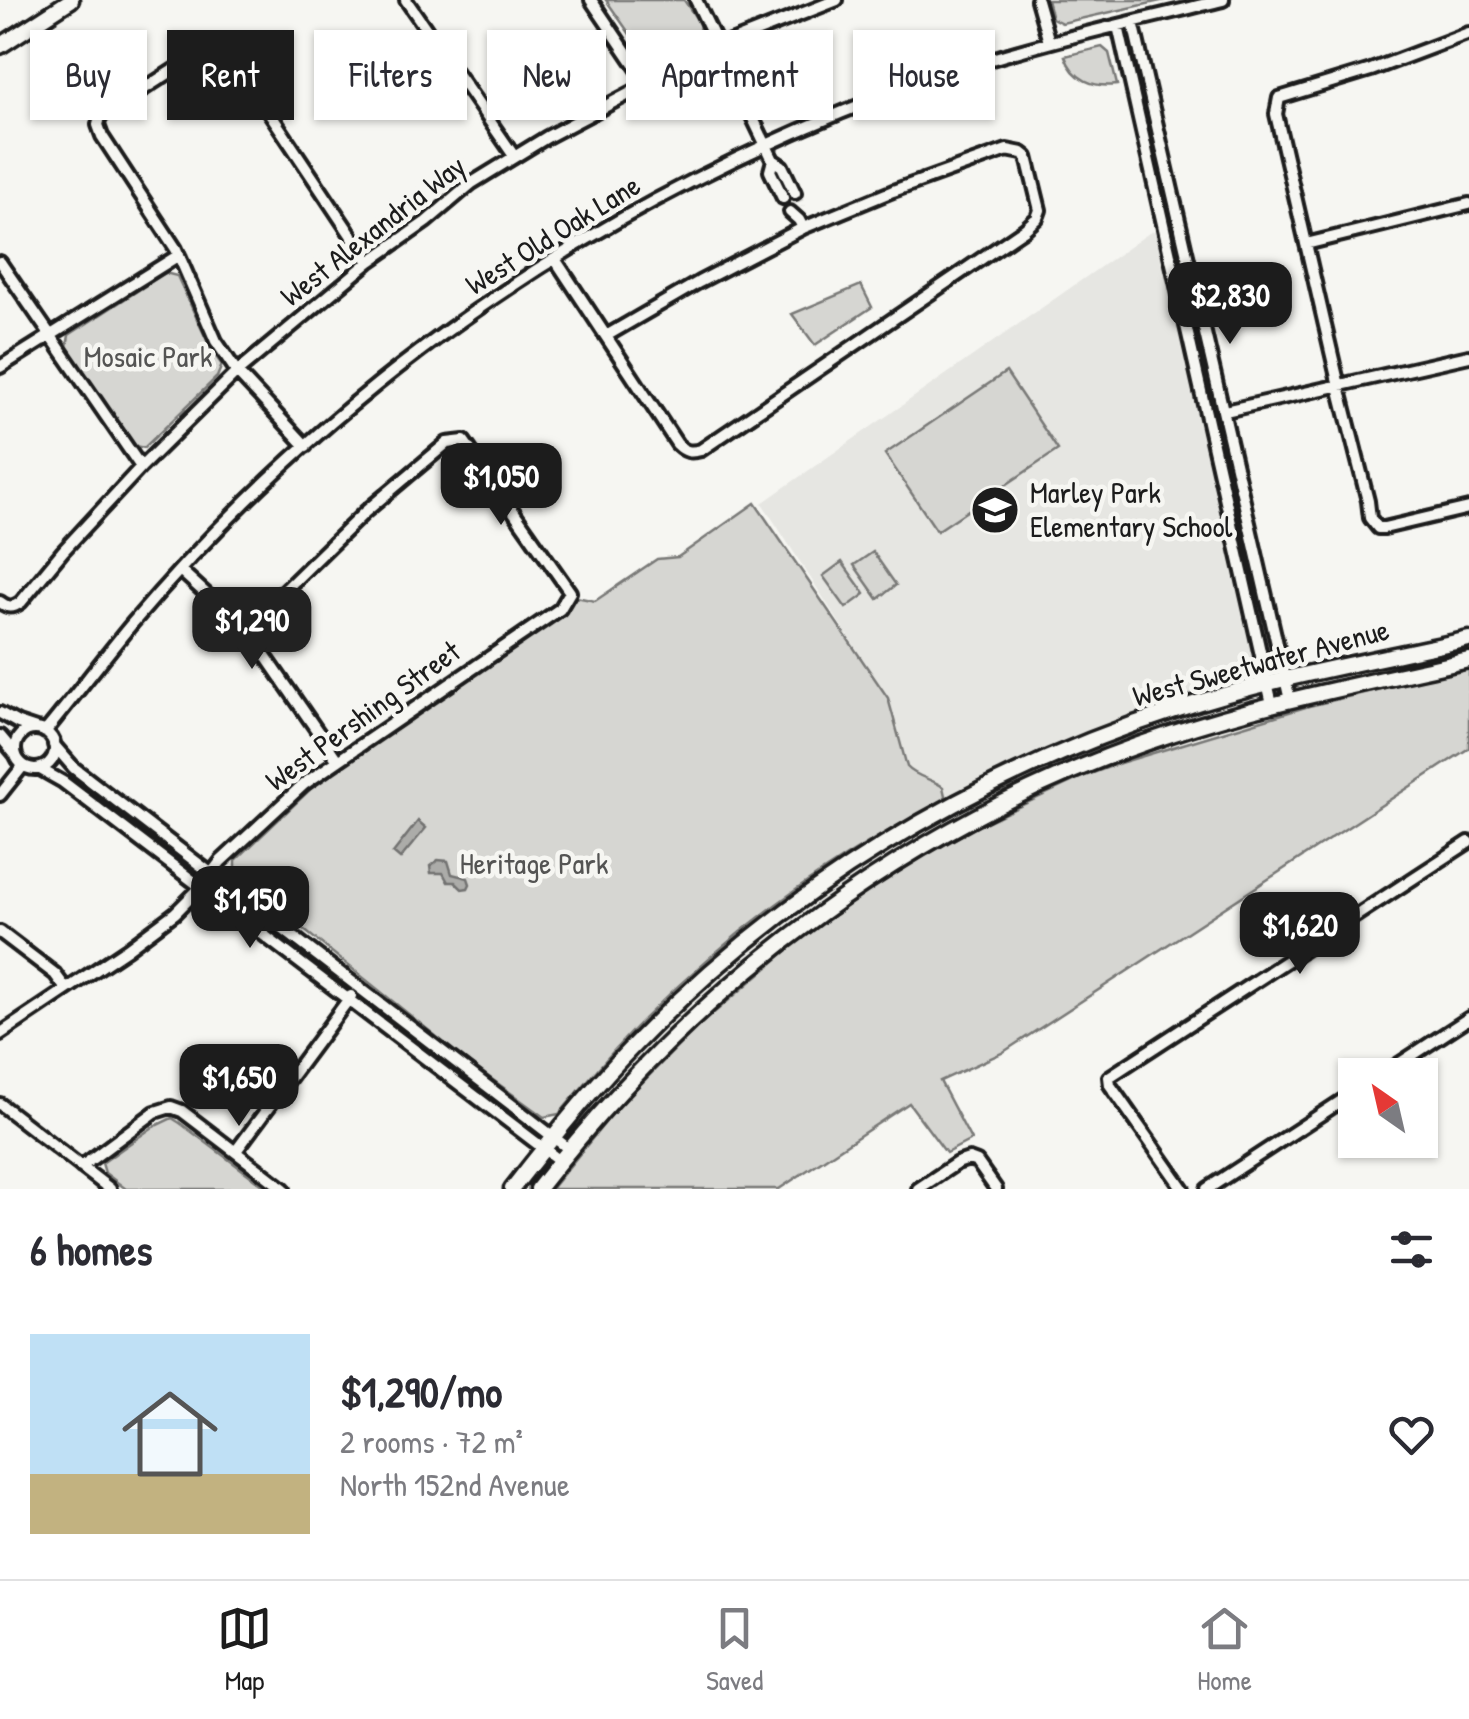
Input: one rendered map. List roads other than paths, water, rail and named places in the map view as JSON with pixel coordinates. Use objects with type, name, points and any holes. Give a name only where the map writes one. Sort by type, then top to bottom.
[{"type":"street","points":[[0,46],[71,0]]},
{"type":"street","points":[[406,0],[514,156]]},
{"type":"street","points":[[591,0],[626,52]]},
{"type":"street","points":[[696,0],[712,30]]},
{"type":"street","name":"West Alexandria Way","points":[[761,30],[837,0]]},
{"type":"street","points":[[1038,0],[1049,42]]},
{"type":"street","name":"West Old Oak Lane","points":[[41,731],[180,570],[333,421],[464,320],[554,259],[659,198],[766,146],[906,88],[1049,42],[1223,0]]},
{"type":"street","points":[[1134,22],[1290,700]]},
{"type":"street","points":[[1118,26],[1272,704]]},
{"type":"street","points":[[1469,33],[1371,70],[1279,98],[1276,114],[1370,518],[1378,528],[1384,528],[1469,508]]},
{"type":"street","points":[[306,446],[237,372],[216,341],[179,255],[102,136],[100,116],[211,46],[221,45],[369,262]]},
{"type":"street","name":"West Alexandria Way","points":[[0,602],[15,607],[141,467],[237,372],[369,262],[472,183],[626,96]]},
{"type":"street","points":[[754,120],[772,160],[770,171],[787,192]]},
{"type":"street","points":[[554,259],[677,444],[683,450],[701,450],[1025,229],[1040,210],[1027,157],[1022,152],[1006,150],[893,192],[798,217],[699,282],[606,336]]},
{"type":"street","points":[[1306,244],[1469,204]]},
{"type":"street","points":[[0,367],[179,255]]},
{"type":"street","points":[[0,262],[141,467]]},
{"type":"street","points":[[1225,411],[1469,356]]},
{"type":"street","name":"West Pershing Street","points":[[0,1034],[175,914],[221,861],[286,800],[560,609],[570,592],[464,441],[447,443],[365,512],[244,630]]},
{"type":"street","points":[[180,570],[251,635],[338,761]]},
{"type":"street","name":"West Sweetwater Avenue","points":[[512,1189],[633,1046],[716,967],[801,899],[892,839],[976,792],[1096,738],[1195,703],[1469,639]]},
{"type":"street","name":"West Sweetwater Avenue","points":[[538,1189],[643,1065],[728,986],[816,915],[903,856],[1002,803],[1168,734],[1272,704],[1469,660]]},
{"type":"street","points":[[0,713],[41,731],[74,768],[358,987],[565,1155]]},
{"type":"street","points":[[15,754],[20,736],[30,730],[41,731]]},
{"type":"street","points":[[0,736],[23,766],[40,769],[63,782],[348,1000],[549,1142]]},
{"type":"street","points":[[40,769],[50,762],[54,745]]},
{"type":"street","points":[[0,794],[23,766]]},
{"type":"street","points":[[1182,1189],[1108,1077],[1469,842]]},
{"type":"street","points":[[0,932],[54,974],[66,990]]},
{"type":"street","points":[[236,1152],[358,987]]},
{"type":"street","points":[[1408,1058],[1469,1018]]},
{"type":"street","points":[[1208,1189],[1338,1103]]},
{"type":"street","points":[[0,1104],[110,1189]]},
{"type":"street","points":[[81,1167],[155,1112],[171,1107],[182,1111],[284,1189]]},
{"type":"street","points":[[918,1189],[969,1159],[976,1162],[996,1189]]},
{"type":"tunnel","points":[[795,193],[801,207]]},
{"type":"place","name":"Marley Park Elementary School","points":[[995,510]]},
{"type":"park label","name":"Mosaic Park","points":[[148,357]]},
{"type":"park label","name":"Heritage Park","points":[[534,864]]}]
